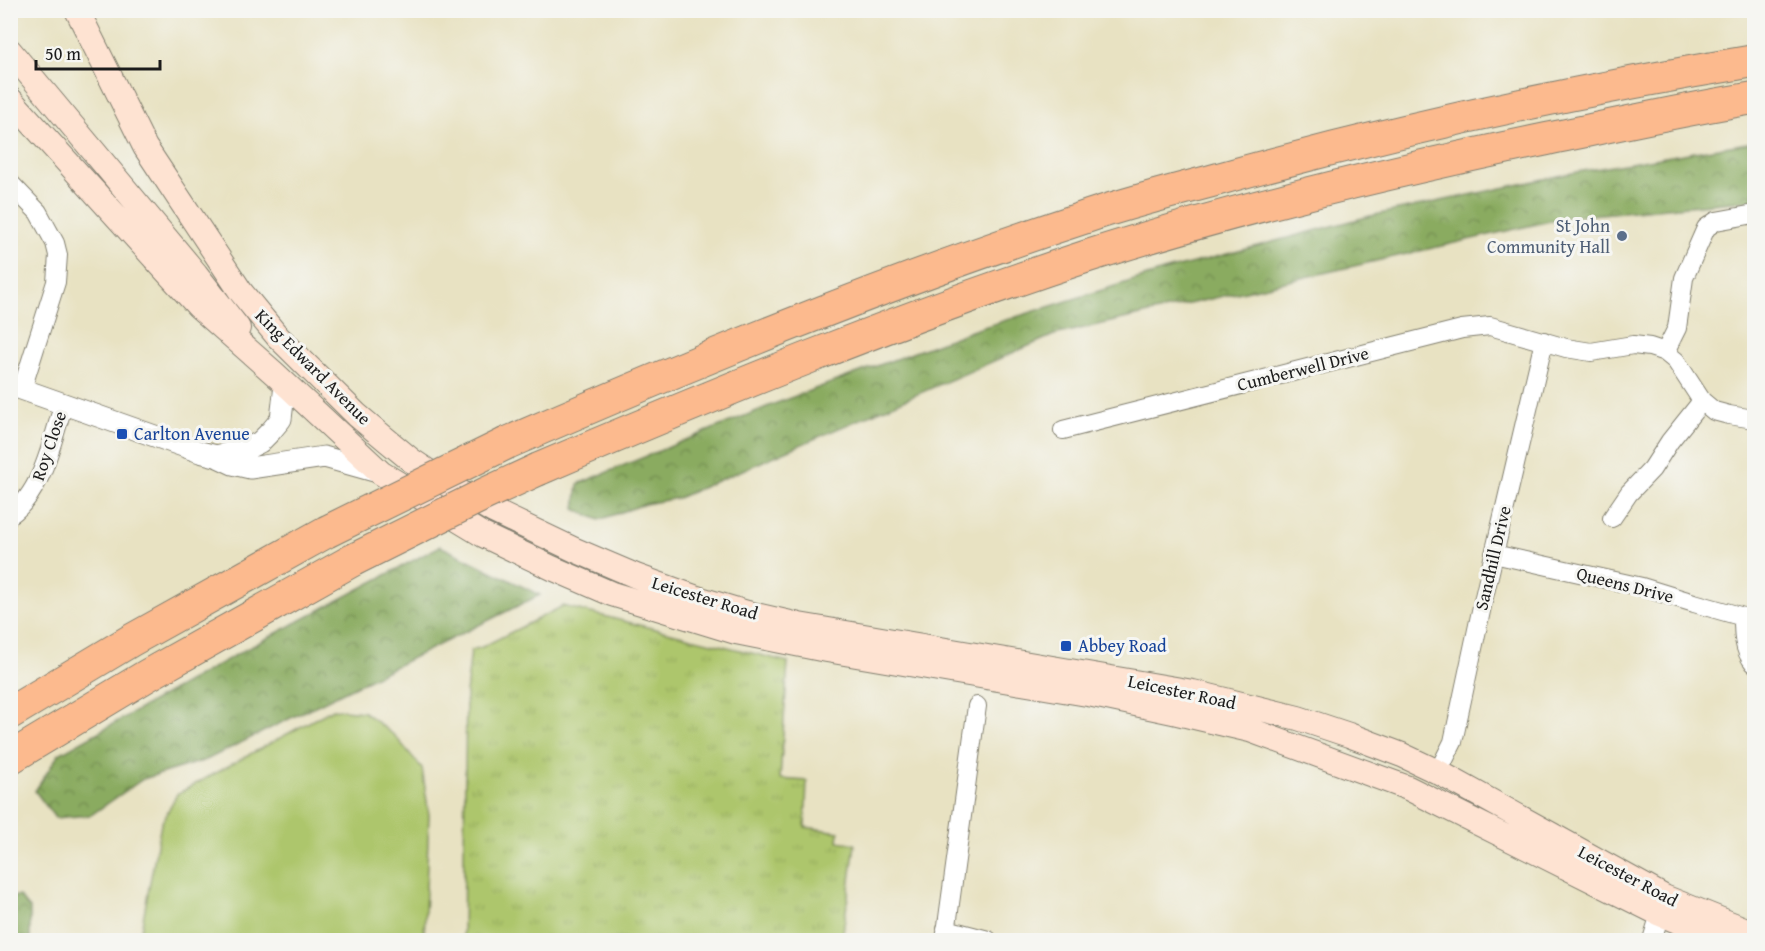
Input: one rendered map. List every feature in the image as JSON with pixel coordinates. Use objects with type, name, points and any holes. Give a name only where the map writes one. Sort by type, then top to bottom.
[{"type":"highway","points":[[10,713],[140,635],[326,532],[507,442],[798,321],[963,258],[1086,216],[1270,165],[1516,105],[1755,61]]},
{"type":"highway","points":[[10,758],[148,675],[353,560],[485,494],[687,406],[910,318],[1090,255],[1220,217],[1468,156],[1755,98]]},
{"type":"main road","name":"King Edward Avenue","points":[[77,10],[145,147],[241,292],[278,337],[357,415],[411,460],[493,511],[575,550]]},
{"type":"main road","name":"King Edward Avenue","points":[[10,51],[196,274],[280,380]]},
{"type":"main road","name":"King Edward Avenue","points":[[10,99],[198,306],[381,473],[483,535],[552,568]]},
{"type":"main road","name":"Leicester Road","points":[[575,550],[636,576],[747,613],[799,625],[1193,692],[1308,721],[1402,755],[1438,772],[1664,897],[1755,933]]},
{"type":"main road","name":"Leicester Road","points":[[552,568],[623,598],[736,632],[821,649],[1093,695],[1250,730],[1408,788],[1660,914],[1723,940]]},
{"type":"street","points":[[10,183],[38,212],[55,243],[58,255],[56,282],[16,387],[216,456],[233,465],[250,468],[324,457],[381,473]]},
{"type":"street","points":[[1749,215],[1716,221],[1706,228],[1684,278],[1677,328],[1665,352],[1676,361],[1701,401],[1714,411],[1755,419]]},
{"type":"street","name":"Cumberwell Drive","points":[[1063,430],[1462,329],[1490,326],[1566,348],[1591,352],[1633,345],[1665,352]]},
{"type":"street","name":"Sandhill Drive","points":[[1438,772],[1453,742],[1544,341]]},
{"type":"street","points":[[216,456],[246,449],[260,442],[271,431],[281,418],[280,380]]},
{"type":"street","points":[[1612,518],[1629,493],[1652,469],[1701,401]]},
{"type":"street","name":"Roy Close","points":[[10,515],[27,500],[39,478],[64,403]]},
{"type":"street","name":"Queens Drive","points":[[1494,554],[1642,586],[1749,618]]},
{"type":"street","points":[[1749,618],[1743,633],[1745,646],[1755,663]]},
{"type":"street","points":[[977,706],[946,934],[988,940]]},
{"type":"street","points":[[1652,940],[1660,914]]},
{"type":"green space","points":[[1754,142],[1754,200],[1568,217],[1054,335],[678,498],[645,504],[599,520],[575,509],[578,484],[774,404],[974,330],[1163,271],[1370,216],[1577,172]]},
{"type":"green space","points":[[440,546],[540,595],[206,760],[143,779],[91,815],[55,818],[35,791],[59,754],[241,652]]},
{"type":"green space","points":[[563,606],[788,662],[780,779],[807,781],[805,827],[839,832],[838,841],[855,844],[842,940],[463,940],[466,693],[471,650],[482,647]]},
{"type":"green space","points":[[333,709],[364,712],[395,736],[422,768],[429,815],[424,940],[139,940],[161,824],[177,794]]},
{"type":"green space","points":[[19,896],[30,909],[30,940],[11,940],[11,897]]},
{"type":"place","name":"St John Community Hall","points":[[1622,236]]},
{"type":"place","name":"Carlton Avenue","points":[[122,434]]},
{"type":"place","name":"Abbey Road","points":[[1066,646]]}]
